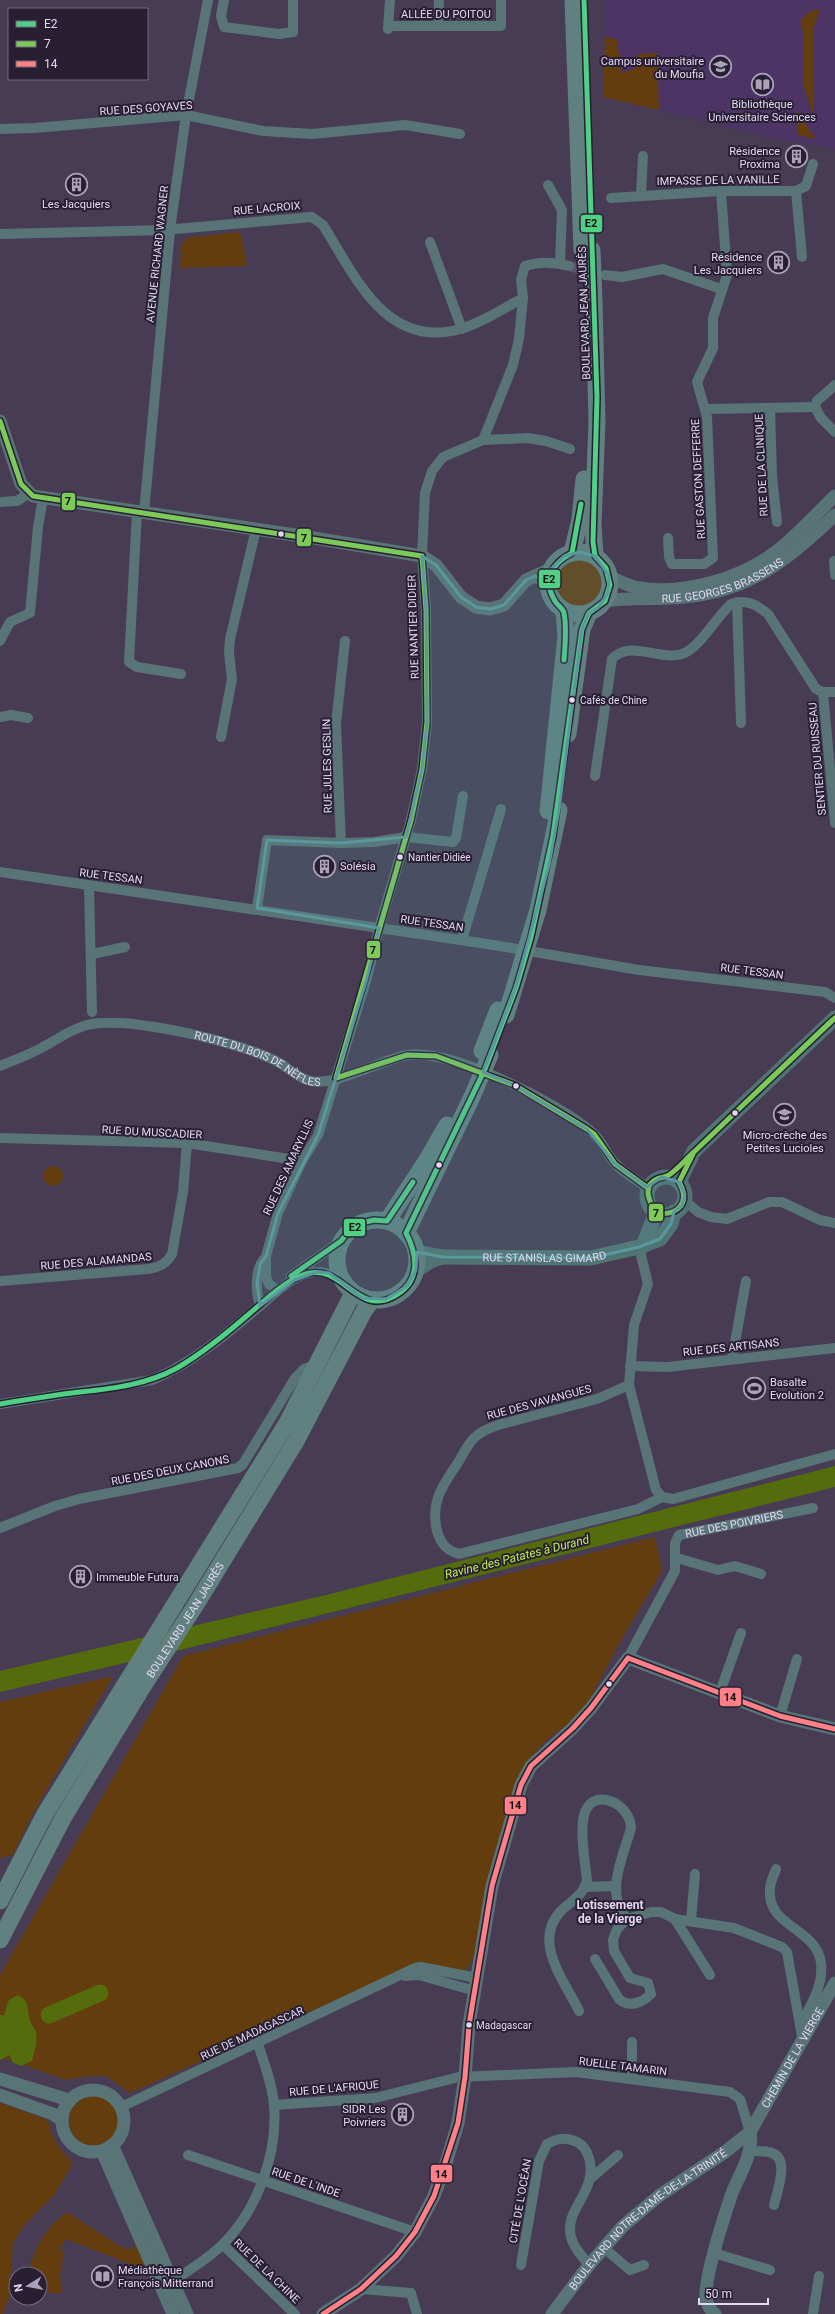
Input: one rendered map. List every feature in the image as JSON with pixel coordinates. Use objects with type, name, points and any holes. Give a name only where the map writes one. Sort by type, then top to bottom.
[{"type":"main road","name":"BOULEVARD JEAN JAURÈS","points":[[573,0],[597,422],[593,524],[595,556]]},
{"type":"main road","name":"BOULEVARD JEAN JAURÈS","points":[[584,0],[587,250]]},
{"type":"main road","name":"BOULEVARD JEAN JAURÈS","points":[[572,553],[580,519],[586,427],[589,300]]},
{"type":"main road","points":[[572,553],[588,553],[595,556],[601,562],[609,576],[609,589],[605,601],[598,608],[589,613],[577,614],[564,611],[552,599],[545,576],[556,561],[572,553]]},
{"type":"main road","points":[[553,811],[566,636],[564,611]]},
{"type":"main road","points":[[406,1233],[486,1053],[502,1013],[538,910],[582,629],[589,613]]},
{"type":"main road","points":[[674,1179],[690,1156],[835,1018]]},
{"type":"main road","points":[[387,1222],[467,1096]]},
{"type":"main road","points":[[656,1179],[674,1179],[683,1187],[684,1200],[682,1206],[668,1215],[656,1213],[648,1201],[648,1188],[656,1179]]},
{"type":"main road","name":"RUE STANISLAS GIMARD","points":[[416,1252],[443,1257],[591,1258],[641,1246],[660,1239],[671,1224],[674,1212]]},
{"type":"main road","points":[[641,1246],[656,1213]]},
{"type":"main road","points":[[374,1220],[387,1222],[406,1233],[416,1252],[416,1270],[408,1286],[398,1294],[386,1300],[372,1300],[347,1287],[337,1268],[337,1254],[341,1241],[349,1231],[361,1223],[374,1220]]},
{"type":"main road","name":"RUE STANISLAS GIMARD","points":[[416,1270],[431,1261],[443,1257]]},
{"type":"main road","name":"BOULEVARD JEAN JAURÈS","points":[[0,1901],[45,1814],[268,1455],[318,1364],[347,1287]]},
{"type":"main road","name":"BOULEVARD JEAN JAURÈS","points":[[0,1940],[63,1818],[140,1691],[195,1606],[296,1441],[364,1311],[372,1300]]},
{"type":"street","name":"AVENUE RICHARD WAGNER","points":[[181,674],[137,668],[129,662],[140,512],[170,230],[186,115],[208,0]]},
{"type":"street","points":[[224,0],[221,16],[224,27],[279,34],[293,32],[294,0]]},
{"type":"street","name":"ALLÉE DU POITOU","points":[[390,0],[388,28],[501,26],[501,0]]},
{"type":"street","points":[[438,26],[439,0]]},
{"type":"street","name":"RUE DES GOYAVES","points":[[0,129],[35,128],[186,115],[270,131],[312,134],[405,125],[460,134]]},
{"type":"street","name":"IMPASSE DE LA VANILLE","points":[[642,194],[643,156]]},
{"type":"street","points":[[802,257],[796,191],[806,186],[813,164]]},
{"type":"street","points":[[483,440],[512,365],[519,339],[523,298],[521,280],[525,266],[534,263],[564,265],[562,210],[548,185]]},
{"type":"street","name":"IMPASSE DE LA VANILLE","points":[[611,198],[642,194],[721,191],[796,191]]},
{"type":"street","name":"RUE GASTON DEFFERRE","points":[[668,538],[669,557],[672,564],[704,564],[714,558],[706,409],[697,382],[713,348],[713,318],[727,274],[721,191]]},
{"type":"street","name":"RUE LACROIX","points":[[0,234],[170,230],[312,217],[323,225],[372,302],[394,321],[417,330],[440,334],[462,329],[523,298]]},
{"type":"street","points":[[430,242],[462,329]]},
{"type":"street","points":[[605,275],[622,277],[663,269],[721,289]]},
{"type":"street","points":[[815,407],[817,401],[835,385]]},
{"type":"street","points":[[706,409],[815,407]]},
{"type":"street","points":[[815,407],[822,418],[835,432]]},
{"type":"street","name":"RUE DE LA CLINIQUE","points":[[770,408],[772,476],[777,522]]},
{"type":"street","points":[[0,421],[16,473],[21,484],[29,493],[43,498],[256,529],[422,556],[436,565],[461,597],[476,607],[490,609],[504,605],[526,580],[545,576]]},
{"type":"street","name":"RUE NANTIER DIDIER","points":[[379,928],[406,837],[422,769],[427,722],[426,610],[422,556],[425,494],[432,471],[443,457],[483,440],[528,438],[546,441],[570,449]]},
{"type":"street","points":[[0,502],[17,501],[29,493]]},
{"type":"street","points":[[609,576],[624,584],[635,587],[672,588],[698,585],[735,575],[755,565],[781,548],[835,496]]},
{"type":"street","points":[[0,641],[10,622],[30,613],[38,527],[43,498]]},
{"type":"street","name":"RUE GEORGES BRASSENS","points":[[605,601],[683,598],[701,595],[734,586],[756,577],[792,555],[831,519]]},
{"type":"street","points":[[221,737],[232,679],[229,653],[230,639],[256,529]]},
{"type":"street","points":[[834,562],[835,575]]},
{"type":"street","points":[[737,602],[741,723]]},
{"type":"street","points":[[595,776],[612,659],[617,653],[627,650],[656,655],[673,656],[684,654],[693,648],[722,612],[731,604],[737,602],[751,603],[768,614],[810,682],[816,689],[823,692],[835,692]]},
{"type":"street","name":"RUE JULES GESLIN","points":[[341,843],[336,724],[345,641]]},
{"type":"street","name":"SENTIER DU RUISSEAU","points":[[823,692],[835,823]]},
{"type":"street","points":[[0,717],[12,715],[28,718]]},
{"type":"street","points":[[257,908],[267,840],[341,843],[374,842],[406,837],[453,842],[456,838],[463,796]]},
{"type":"street","points":[[462,940],[501,810]]},
{"type":"street","name":"RUE TESSAN","points":[[0,872],[89,886],[117,888],[257,908],[462,940],[639,970],[825,992],[835,998]]},
{"type":"street","points":[[89,886],[92,954],[92,1012]]},
{"type":"street","name":"RUE DES AMARYLLIS","points":[[277,1290],[269,1284],[266,1277],[266,1256],[278,1213],[302,1161],[318,1135],[367,978],[379,928]]},
{"type":"street","points":[[92,954],[125,947]]},
{"type":"street","name":"ROUTE DU BOIS DE NÈFLES","points":[[0,1066],[41,1048],[72,1029],[102,1022],[133,1024],[214,1039],[275,1060],[307,1080],[321,1081],[336,1078],[407,1055],[436,1056],[453,1061],[514,1085],[549,1104],[594,1134],[615,1164],[648,1188]]},
{"type":"street","name":"RUE DU MUSCADIER","points":[[0,1138],[187,1143],[302,1161]]},
{"type":"street","name":"RUE DES ALAMANDAS","points":[[0,1281],[148,1269],[167,1262],[172,1254],[174,1246],[183,1192],[187,1143]]},
{"type":"street","points":[[684,1200],[698,1212],[711,1217],[727,1219],[769,1202],[782,1202],[820,1220],[835,1223]]},
{"type":"street","points":[[0,1404],[152,1380],[197,1356],[260,1306],[292,1275],[341,1241]]},
{"type":"street","points":[[641,1246],[648,1284],[634,1325],[629,1385],[656,1490],[662,1497]]},
{"type":"street","name":"RUE DES AMARYLLIS","points":[[260,1306],[256,1292],[257,1283],[260,1264],[266,1256]]},
{"type":"street","points":[[277,1290],[307,1273],[328,1273],[347,1287]]},
{"type":"street","points":[[732,1359],[746,1281]]},
{"type":"street","name":"RUE DES ARTISANS","points":[[630,1366],[668,1366],[835,1348]]},
{"type":"street","name":"RUE DES DEUX CANONS","points":[[0,1528],[55,1506],[79,1499],[238,1468],[244,1464],[295,1378],[304,1369],[318,1364]]},
{"type":"street","name":"RUE DES VAVANGUES","points":[[629,1385],[597,1399],[498,1425],[484,1430],[473,1439],[441,1488],[435,1502],[434,1515],[439,1540],[447,1550],[459,1554],[638,1509],[662,1497],[673,1500],[835,1454]]},
{"type":"street","name":"RUE DES POIVRIERS","points":[[323,2314],[361,2289],[396,2256],[415,2232],[434,2196],[458,2123],[465,2077],[467,2040],[495,1871],[525,1775],[540,1756],[573,1728],[591,1708],[628,1658],[675,1571],[677,1558],[675,1543],[680,1535],[813,1508]]},
{"type":"street","points":[[677,1558],[718,1570],[735,1566],[761,1574]]},
{"type":"street","points":[[720,1692],[741,1633]]},
{"type":"street","points":[[628,1658],[780,1716],[835,1729]]},
{"type":"street","points":[[780,1716],[797,1659]]},
{"type":"street","points":[[585,1888],[583,1821],[586,1811],[593,1803],[605,1799],[616,1803],[628,1813],[631,1820],[631,1828],[615,1886],[616,1900],[621,1912],[627,1919]]},
{"type":"street","points":[[776,1869],[770,1888],[773,1907],[795,1930],[806,1935],[813,1942],[819,1957],[822,1974],[820,1984],[800,2026]]},
{"type":"street","points":[[691,1920],[695,1874]]},
{"type":"street","points":[[579,2011],[552,1958],[547,1936],[550,1925],[556,1915],[585,1888],[615,1886]]},
{"type":"street","points":[[595,1959],[619,1999],[624,2004],[631,2004],[645,2000],[651,1994],[648,1983],[630,1978],[614,1951],[613,1940],[618,1929],[627,1919],[651,1912],[661,1912],[675,1919],[691,1920],[734,1928],[782,1947],[787,1952],[803,2042]]},
{"type":"street","points":[[675,1919],[710,1975]]},
{"type":"street","name":"RUE DE MADAGASCAR","points":[[121,2107],[421,1967],[476,1984]]},
{"type":"street","name":"CHEMIN DE LA VIERGE","points":[[750,2132],[803,2042],[835,1983]]},
{"type":"street","points":[[632,2042],[632,2078]]},
{"type":"street","points":[[173,2281],[222,2245],[248,2212],[263,2180],[272,2140],[274,2106],[258,2044]]},
{"type":"street","name":"RUELLE TAMARIN","points":[[465,2077],[576,2072],[632,2078],[734,2093],[740,2099],[750,2132]]},
{"type":"street","name":"RUE DE L'AFRIQUE","points":[[274,2106],[376,2098],[449,2078],[465,2077]]},
{"type":"street","points":[[0,2079],[57,2098],[69,2100]]},
{"type":"street","points":[[97,2089],[107,2092],[116,2099],[121,2107],[124,2118],[123,2128],[119,2138],[107,2148],[88,2152],[76,2147],[69,2140],[64,2130],[62,2120],[64,2110],[69,2100],[77,2094],[87,2090],[97,2089]]},
{"type":"street","points":[[0,2094],[53,2114],[62,2120]]},
{"type":"street","points":[[715,2314],[709,2308],[706,2298],[706,2288],[714,2253],[732,2195],[749,2151],[751,2139],[750,2132]]},
{"type":"street","name":"BOULEVARD NOTRE-DAME-DE-LA-TRINITÉ","points":[[552,2314],[589,2266],[623,2226],[660,2194],[720,2155],[750,2132]]},
{"type":"street","name":"CITÉ DE L'OCÉAN","points":[[521,2265],[539,2161],[548,2144],[564,2138],[580,2143],[587,2151],[591,2163],[590,2179],[580,2204],[573,2215],[570,2230],[575,2247],[589,2266]]},
{"type":"street","points":[[107,2148],[173,2281],[187,2314]]},
{"type":"street","points":[[107,2148],[173,2314]]},
{"type":"street","points":[[749,2151],[770,2152],[777,2155],[781,2162],[782,2170],[774,2205]]},
{"type":"street","name":"RUE DE L'INDE","points":[[188,2155],[415,2232]]},
{"type":"street","name":"CITÉ DE L'OCÉAN","points":[[590,2179],[618,2155]]},
{"type":"street","name":"RUE DE LA CHINE","points":[[222,2245],[295,2314]]},
{"type":"street","points":[[604,2248],[630,2270],[644,2265]]},
{"type":"street","points":[[714,2253],[770,2270]]},
{"type":"street","points":[[813,2314],[819,2276]]},
{"type":"street","points":[[361,2289],[411,2293],[417,2314]]},
{"type":"highlighted area","points":[[580,552],[595,556],[609,576],[608,593],[598,608],[589,613],[582,629],[559,810],[549,865],[515,990],[483,1072],[514,1085],[587,1129],[615,1164],[647,1187],[662,1177],[679,1182],[685,1194],[682,1206],[674,1212],[671,1224],[660,1239],[639,1247],[591,1258],[443,1257],[417,1252],[416,1270],[407,1286],[386,1299],[362,1298],[329,1273],[317,1272],[295,1280],[260,1306],[257,1283],[260,1264],[266,1256],[278,1213],[318,1135],[367,978],[379,928],[257,908],[267,840],[341,843],[406,837],[422,769],[427,722],[426,610],[422,556],[436,565],[461,597],[476,607],[490,609],[504,605],[526,580],[535,576],[546,582],[551,569],[564,556]]},
{"type":"shaded area","name":"Campus universitaire du Moufia","points":[[606,0],[835,0],[835,150],[827,147],[776,139],[603,97]]},
{"type":"shaded area","points":[[820,9],[814,27],[814,117],[803,83],[803,32],[800,21],[809,12]]},
{"type":"shaded area","points":[[605,36],[617,40],[621,73],[635,69],[637,54],[657,53],[659,110],[603,97]]},
{"type":"shaded area","points":[[797,109],[811,133],[816,138],[815,139],[798,135]]},
{"type":"shaded area","points":[[238,232],[241,235],[247,266],[180,268],[181,245],[187,238]]},
{"type":"shaded area","points":[[574,559],[584,559],[597,566],[604,579],[604,589],[597,602],[584,609],[574,609],[565,605],[558,598],[554,589],[554,579],[558,570],[565,563]]},
{"type":"shaded area","points":[[49,1166],[57,1166],[63,1172],[63,1180],[57,1186],[49,1186],[43,1180],[43,1172]]},
{"type":"shaded area","points":[[655,1537],[662,1571],[620,1642],[582,1714],[546,1740],[523,1767],[490,1873],[473,1959],[464,1972],[417,1963],[130,2093],[106,2076],[90,2076],[66,2080],[0,2057],[0,1975],[183,1656]]},
{"type":"shaded area","points":[[113,1676],[32,1815],[13,1855],[0,1858],[0,1702]]},
{"type":"shaded area","points":[[99,2096],[104,2097],[112,2103],[118,2111],[118,2131],[112,2139],[104,2145],[89,2146],[84,2145],[76,2139],[70,2131],[69,2116],[70,2111],[76,2103],[84,2097]]},
{"type":"shaded area","points":[[0,2103],[48,2120],[51,2132],[57,2143],[73,2163],[55,2194],[26,2223],[13,2243],[11,2266],[8,2266],[8,2300],[3,2314],[0,2314]]},
{"type":"shaded area","points":[[67,2212],[121,2247],[130,2249],[139,2245],[145,2264],[144,2269],[65,2239],[60,2251],[64,2252],[60,2275],[62,2293],[48,2293],[48,2266],[31,2266],[37,2247],[46,2232]]},
{"type":"water","name":"Ravine des Patates à Durand","points":[[835,1466],[835,1487],[176,1651],[0,1692],[0,1671],[326,1595]]},
{"type":"water","points":[[18,1995],[25,2000],[30,2021],[36,2033],[36,2047],[32,2061],[21,2066],[12,2062],[10,2055],[0,2060],[0,2015],[4,2015],[9,2000]]},
{"type":"waterway","points":[[49,2015],[100,1993]]},
{"type":"tunnel","points":[[569,266],[597,273]]},
{"type":"transit line","name":"E2","points":[[0,1404],[54,1395],[126,1386],[165,1374],[205,1350],[283,1286],[306,1274],[319,1273],[330,1276],[361,1296],[372,1301],[384,1300],[398,1294],[405,1288],[414,1274],[415,1266],[413,1249],[406,1233],[485,1069],[516,988],[531,937],[553,836],[582,629],[589,613],[605,601],[610,585],[606,568],[595,556],[593,542],[597,397],[584,0]]},
{"type":"transit line","name":"7","points":[[0,421],[21,484],[33,496],[422,556]]},
{"type":"transit line","name":"E2","points":[[564,660],[566,631],[564,613],[551,593],[549,579],[554,567],[572,553],[581,504]]},
{"type":"transit line","name":"7","points":[[336,1078],[411,820],[422,769],[427,722],[426,610],[422,556]]},
{"type":"transit line","name":"7","points":[[835,1018],[742,1106],[827,1025],[835,1018]]},
{"type":"transit line","name":"7","points":[[336,1078],[407,1055],[436,1056],[514,1085],[587,1129],[594,1134],[615,1164],[648,1188]]},
{"type":"transit line","name":"7","points":[[694,1152],[742,1106]]},
{"type":"transit line","name":"7","points":[[694,1152],[742,1106]]},
{"type":"transit line","name":"7","points":[[694,1152],[679,1182],[684,1196],[683,1202],[676,1210],[671,1212],[656,1213],[649,1200],[649,1186],[657,1179],[668,1176],[672,1173],[694,1152]]},
{"type":"transit line","name":"E2","points":[[291,1276],[341,1241],[349,1231],[361,1223],[374,1220],[387,1221],[413,1182]]},
{"type":"transit line","name":"14","points":[[628,1658],[780,1716],[835,1729]]},
{"type":"transit line","name":"14","points":[[323,2314],[361,2289],[396,2256],[415,2232],[434,2196],[458,2123],[465,2077],[469,2025],[492,1886],[521,1785],[531,1766],[573,1728],[591,1708],[628,1658]]},
{"type":"place","name":"Campus universitaire du Moufia","points":[[720,67]]},
{"type":"place","name":"Bibliothèque Universitaire Sciences","points":[[762,84]]},
{"type":"place","name":"Résidence Proxima","points":[[796,157]]},
{"type":"place","name":"Les Jacquiers","points":[[76,184]]},
{"type":"place","name":"Résidence Les Jacquiers","points":[[778,263]]},
{"type":"place","name":"Cafés de Chine","points":[[572,700]]},
{"type":"place","name":"Nantier Didiée","points":[[400,857]]},
{"type":"place","name":"Solésia","points":[[324,866]]},
{"type":"place","name":"Micro-crèche des Petites Lucioles","points":[[785,1115]]},
{"type":"place","name":"Basalte Evolution 2","points":[[755,1388]]},
{"type":"place","name":"Immeuble Futura","points":[[81,1577]]},
{"type":"place","name":"Madagascar","points":[[469,2025]]},
{"type":"place","name":"SIDR Les Poivriers","points":[[402,2115]]},
{"type":"place","name":"Médiathèque François Mitterrand","points":[[103,2276]]},
{"type":"district","name":"Lotissement de la Vierge","points":[[610,1912]]}]
